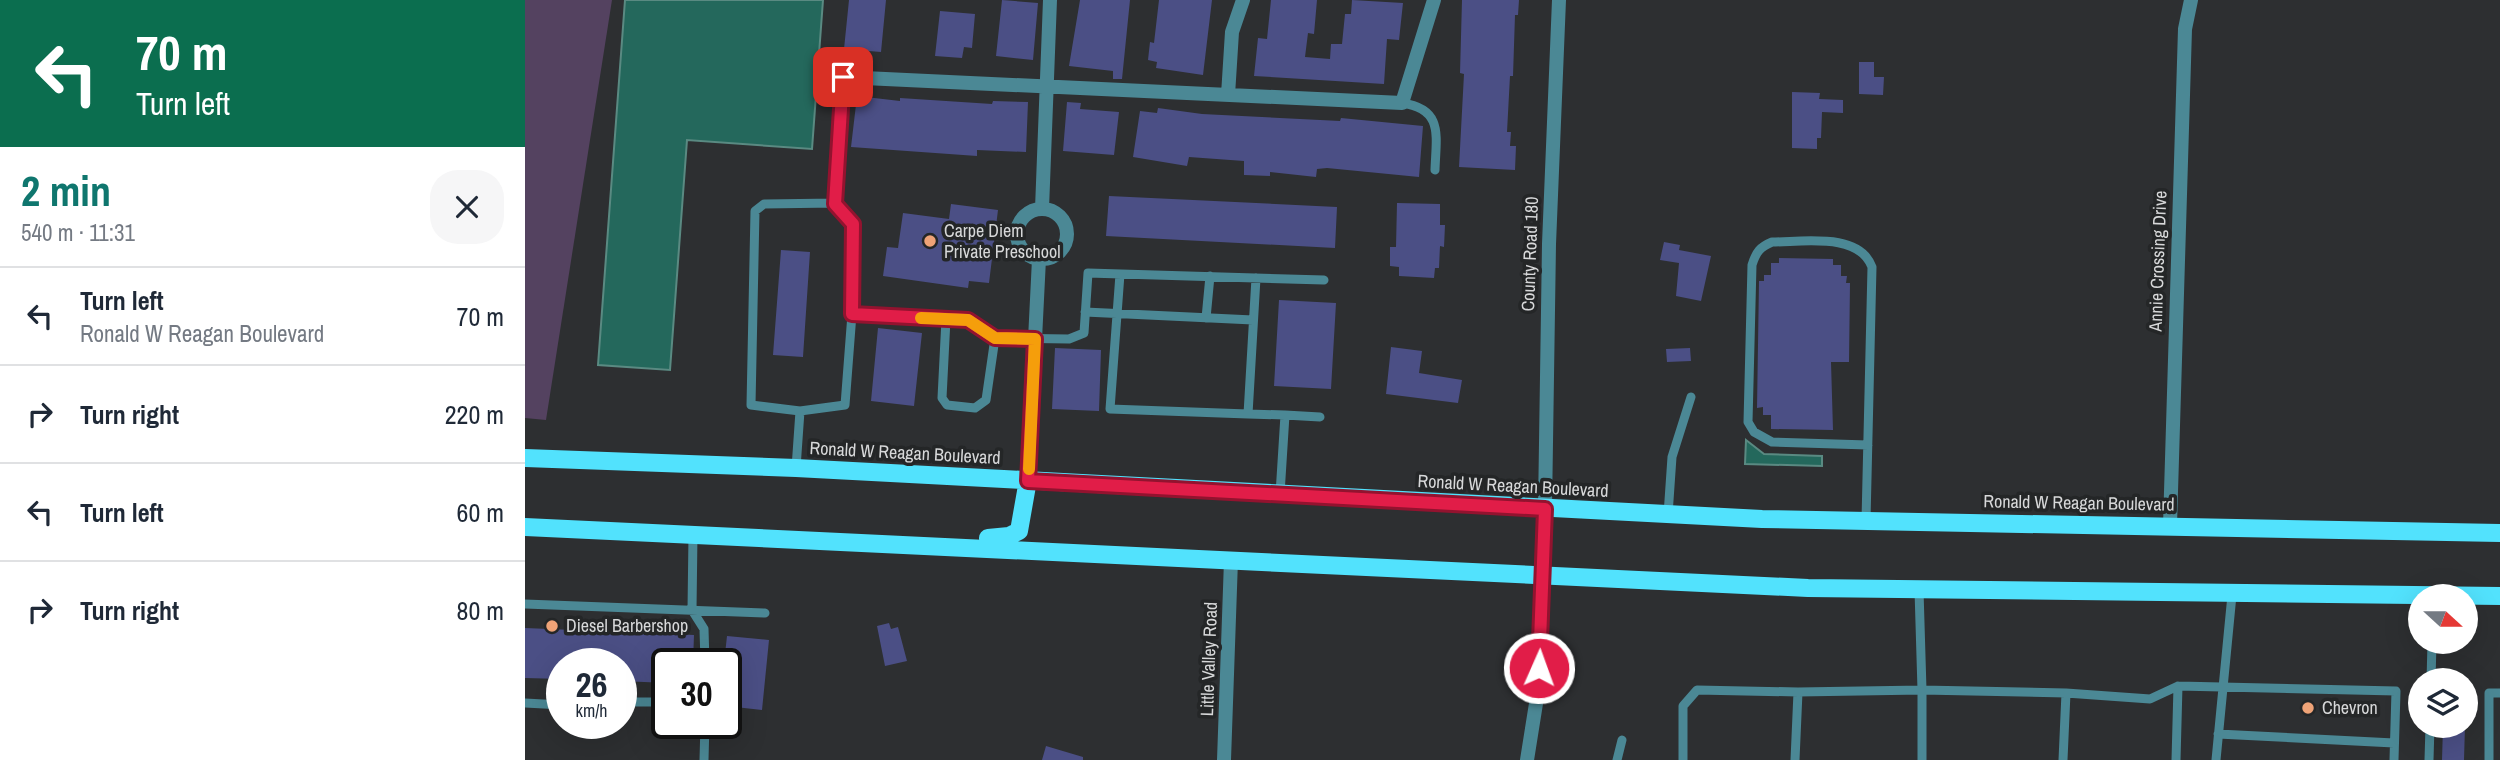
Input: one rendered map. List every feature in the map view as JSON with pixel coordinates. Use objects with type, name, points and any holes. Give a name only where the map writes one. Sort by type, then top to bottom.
[{"type":"main road","name":"Ronald W Reagan Boulevard","points":[[525,458],[796,468],[1668,515],[2500,533]]},
{"type":"main road","points":[[902,543],[944,535],[1009,536],[1019,531],[1022,523],[1028,481]]},
{"type":"main road","points":[[525,527],[902,543],[1543,577],[1919,590],[2408,596]]},
{"type":"main road","points":[[2478,596],[2500,596]]},
{"type":"street","points":[[1042,209],[1050,0]]},
{"type":"street","points":[[1228,94],[1232,32],[1243,0]]},
{"type":"street","points":[[843,77],[1048,84],[1402,103],[1434,0]]},
{"type":"street","name":"County Road 180","points":[[1527,760],[1538,691],[1543,577],[1546,360],[1559,0]]},
{"type":"street","name":"Annie Crossing Drive","points":[[2170,525],[2185,29],[2191,0]]},
{"type":"street","points":[[1042,209],[1058,214],[1063,220],[1067,236],[1066,244],[1055,256],[1039,259],[1026,253],[1017,233],[1023,219],[1042,209]]},
{"type":"street","points":[[1028,481],[1039,259]]},
{"type":"street","name":"Little Valley Road","points":[[1224,760],[1231,560]]},
{"type":"lane","points":[[835,204],[764,204],[755,211],[751,405],[800,411],[845,405],[852,314],[853,224],[835,204],[843,77]]},
{"type":"lane","points":[[1402,103],[1420,106],[1430,114],[1436,130],[1435,170]]},
{"type":"lane","points":[[1867,520],[1872,267],[1868,257],[1849,244],[1772,242],[1763,245],[1756,252],[1752,265],[1748,422],[1754,432],[1772,442],[1868,445]]},
{"type":"lane","points":[[852,314],[968,320],[995,338],[1069,339],[1084,333],[1088,273],[1324,280]]},
{"type":"lane","points":[[1120,274],[1110,409],[1320,417]]},
{"type":"lane","points":[[1206,318],[1210,276]]},
{"type":"lane","points":[[1248,414],[1256,278]]},
{"type":"lane","points":[[1085,312],[1253,320]]},
{"type":"lane","points":[[946,319],[942,398],[947,405],[975,408],[986,400],[995,338]]},
{"type":"lane","points":[[1668,515],[1672,457],[1691,397]]},
{"type":"lane","points":[[796,468],[800,411]]},
{"type":"lane","points":[[1280,494],[1285,415]]},
{"type":"lane","points":[[693,534],[692,610],[704,629],[705,648]]},
{"type":"lane","points":[[1919,590],[1922,760]]},
{"type":"lane","points":[[2216,760],[2226,686],[2232,595]]},
{"type":"lane","points":[[525,604],[765,613]]},
{"type":"lane","points":[[2176,760],[2178,686]]},
{"type":"lane","points":[[1683,760],[1683,706],[1697,690],[1922,690],[2066,693],[2150,699],[2178,686],[2226,686],[2396,691],[2394,760]]},
{"type":"lane","points":[[1794,760],[1798,692]]},
{"type":"lane","points":[[2063,760],[2066,693]]},
{"type":"lane","points":[[2489,760],[2489,693],[2500,693]]},
{"type":"lane","points":[[525,703],[546,704]]},
{"type":"lane","points":[[2218,734],[2394,743]]},
{"type":"lane","points":[[2429,760],[2430,738]]},
{"type":"lane","points":[[703,760],[704,739]]},
{"type":"lane","points":[[1617,760],[1622,740]]},
{"type":"shaded area","points":[[525,0],[612,0],[546,420],[525,418]]},
{"type":"shaded area","points":[[625,0],[823,0],[812,149],[687,140],[670,370],[598,365]]},
{"type":"shaded area","points":[[1746,440],[1764,454],[1822,456],[1822,466],[1745,464]]},
{"type":"building","points":[[849,0],[886,0],[881,52],[844,49]]},
{"type":"building","points":[[1002,0],[1038,3],[1033,60],[996,56]]},
{"type":"building","points":[[1080,0],[1130,0],[1122,79],[1113,79],[1113,71],[1069,66]]},
{"type":"building","points":[[1159,0],[1212,0],[1203,75],[1156,68],[1157,62],[1148,60],[1150,42],[1154,43]]},
{"type":"building","points":[[1271,0],[1317,0],[1314,34],[1308,33],[1305,57],[1330,59],[1331,44],[1342,44],[1345,14],[1351,14],[1352,0],[1403,3],[1399,40],[1387,39],[1384,84],[1254,76],[1258,38],[1267,39]]},
{"type":"building","points":[[1462,0],[1519,0],[1518,15],[1515,15],[1513,76],[1510,76],[1507,132],[1511,132],[1510,146],[1516,146],[1515,170],[1459,167],[1464,74],[1460,73]]},
{"type":"building","points":[[940,11],[975,14],[972,48],[964,47],[962,58],[935,56]]},
{"type":"building","points":[[1859,62],[1874,62],[1874,77],[1884,77],[1883,95],[1859,94]]},
{"type":"building","points":[[1792,92],[1820,93],[1819,99],[1843,100],[1843,113],[1822,112],[1821,138],[1817,138],[1817,149],[1792,148]]},
{"type":"building","points":[[857,96],[900,101],[900,98],[992,104],[993,101],[1028,102],[1026,152],[977,150],[977,156],[851,147]]},
{"type":"building","points":[[1067,102],[1081,103],[1080,109],[1119,112],[1114,155],[1063,151]]},
{"type":"building","points":[[1158,108],[1202,114],[1340,121],[1341,118],[1423,126],[1419,177],[1327,168],[1317,169],[1316,177],[1270,172],[1270,176],[1244,175],[1244,161],[1189,157],[1187,166],[1133,157],[1140,111],[1157,113]]},
{"type":"building","points":[[1109,196],[1337,207],[1335,248],[1106,236]]},
{"type":"building","points":[[1397,203],[1440,204],[1440,225],[1445,225],[1444,247],[1440,246],[1439,268],[1435,268],[1434,278],[1399,276],[1399,267],[1390,266],[1390,247],[1396,247]]},
{"type":"building","points":[[951,204],[998,210],[989,283],[969,281],[968,288],[883,276],[887,247],[898,248],[903,213],[949,219]]},
{"type":"building","points":[[1664,242],[1680,245],[1679,250],[1711,256],[1701,301],[1676,296],[1679,263],[1660,260]]},
{"type":"building","points":[[781,250],[810,252],[803,357],[773,355]]},
{"type":"building","points":[[1779,258],[1833,259],[1833,265],[1841,265],[1841,276],[1847,276],[1846,283],[1850,283],[1849,362],[1831,362],[1833,430],[1771,429],[1771,415],[1763,415],[1763,407],[1757,408],[1759,281],[1764,281],[1764,275],[1771,275],[1771,263],[1779,263]]},
{"type":"building","points":[[1279,300],[1336,303],[1331,389],[1274,386]]},
{"type":"building","points":[[878,328],[922,333],[914,406],[871,401]]},
{"type":"building","points":[[1391,347],[1422,351],[1419,373],[1462,380],[1458,403],[1386,394]]},
{"type":"building","points":[[1055,348],[1101,350],[1099,411],[1052,409]]},
{"type":"building","points":[[1690,348],[1691,361],[1667,362],[1666,349]]},
{"type":"building","points":[[889,623],[891,629],[898,627],[907,661],[885,666],[877,626]]},
{"type":"building","points":[[525,628],[694,635],[694,648],[651,648],[651,682],[637,682],[637,648],[546,648],[546,679],[525,678]]},
{"type":"building","points":[[727,636],[769,640],[762,710],[742,708],[742,648],[726,648]]},
{"type":"building","points":[[2443,738],[2465,738],[2464,760],[2442,760]]},
{"type":"building","points":[[1046,746],[1083,757],[1083,760],[1042,760]]},
{"type":"slow traffic","points":[[921,318],[968,320],[985,328],[995,338],[1035,339],[1029,469]]},
{"type":"place","name":"Carpe Diem Private Preschool","points":[[930,241]]},
{"type":"place","name":"Diesel Barbershop","points":[[552,626]]},
{"type":"place","name":"Chevron","points":[[2308,708]]},
{"type":"route","points":[[843,77],[835,204],[853,224],[852,314],[968,320],[985,328],[995,338],[1035,339],[1032,443],[1028,481],[1545,509],[1539,668]]}]
